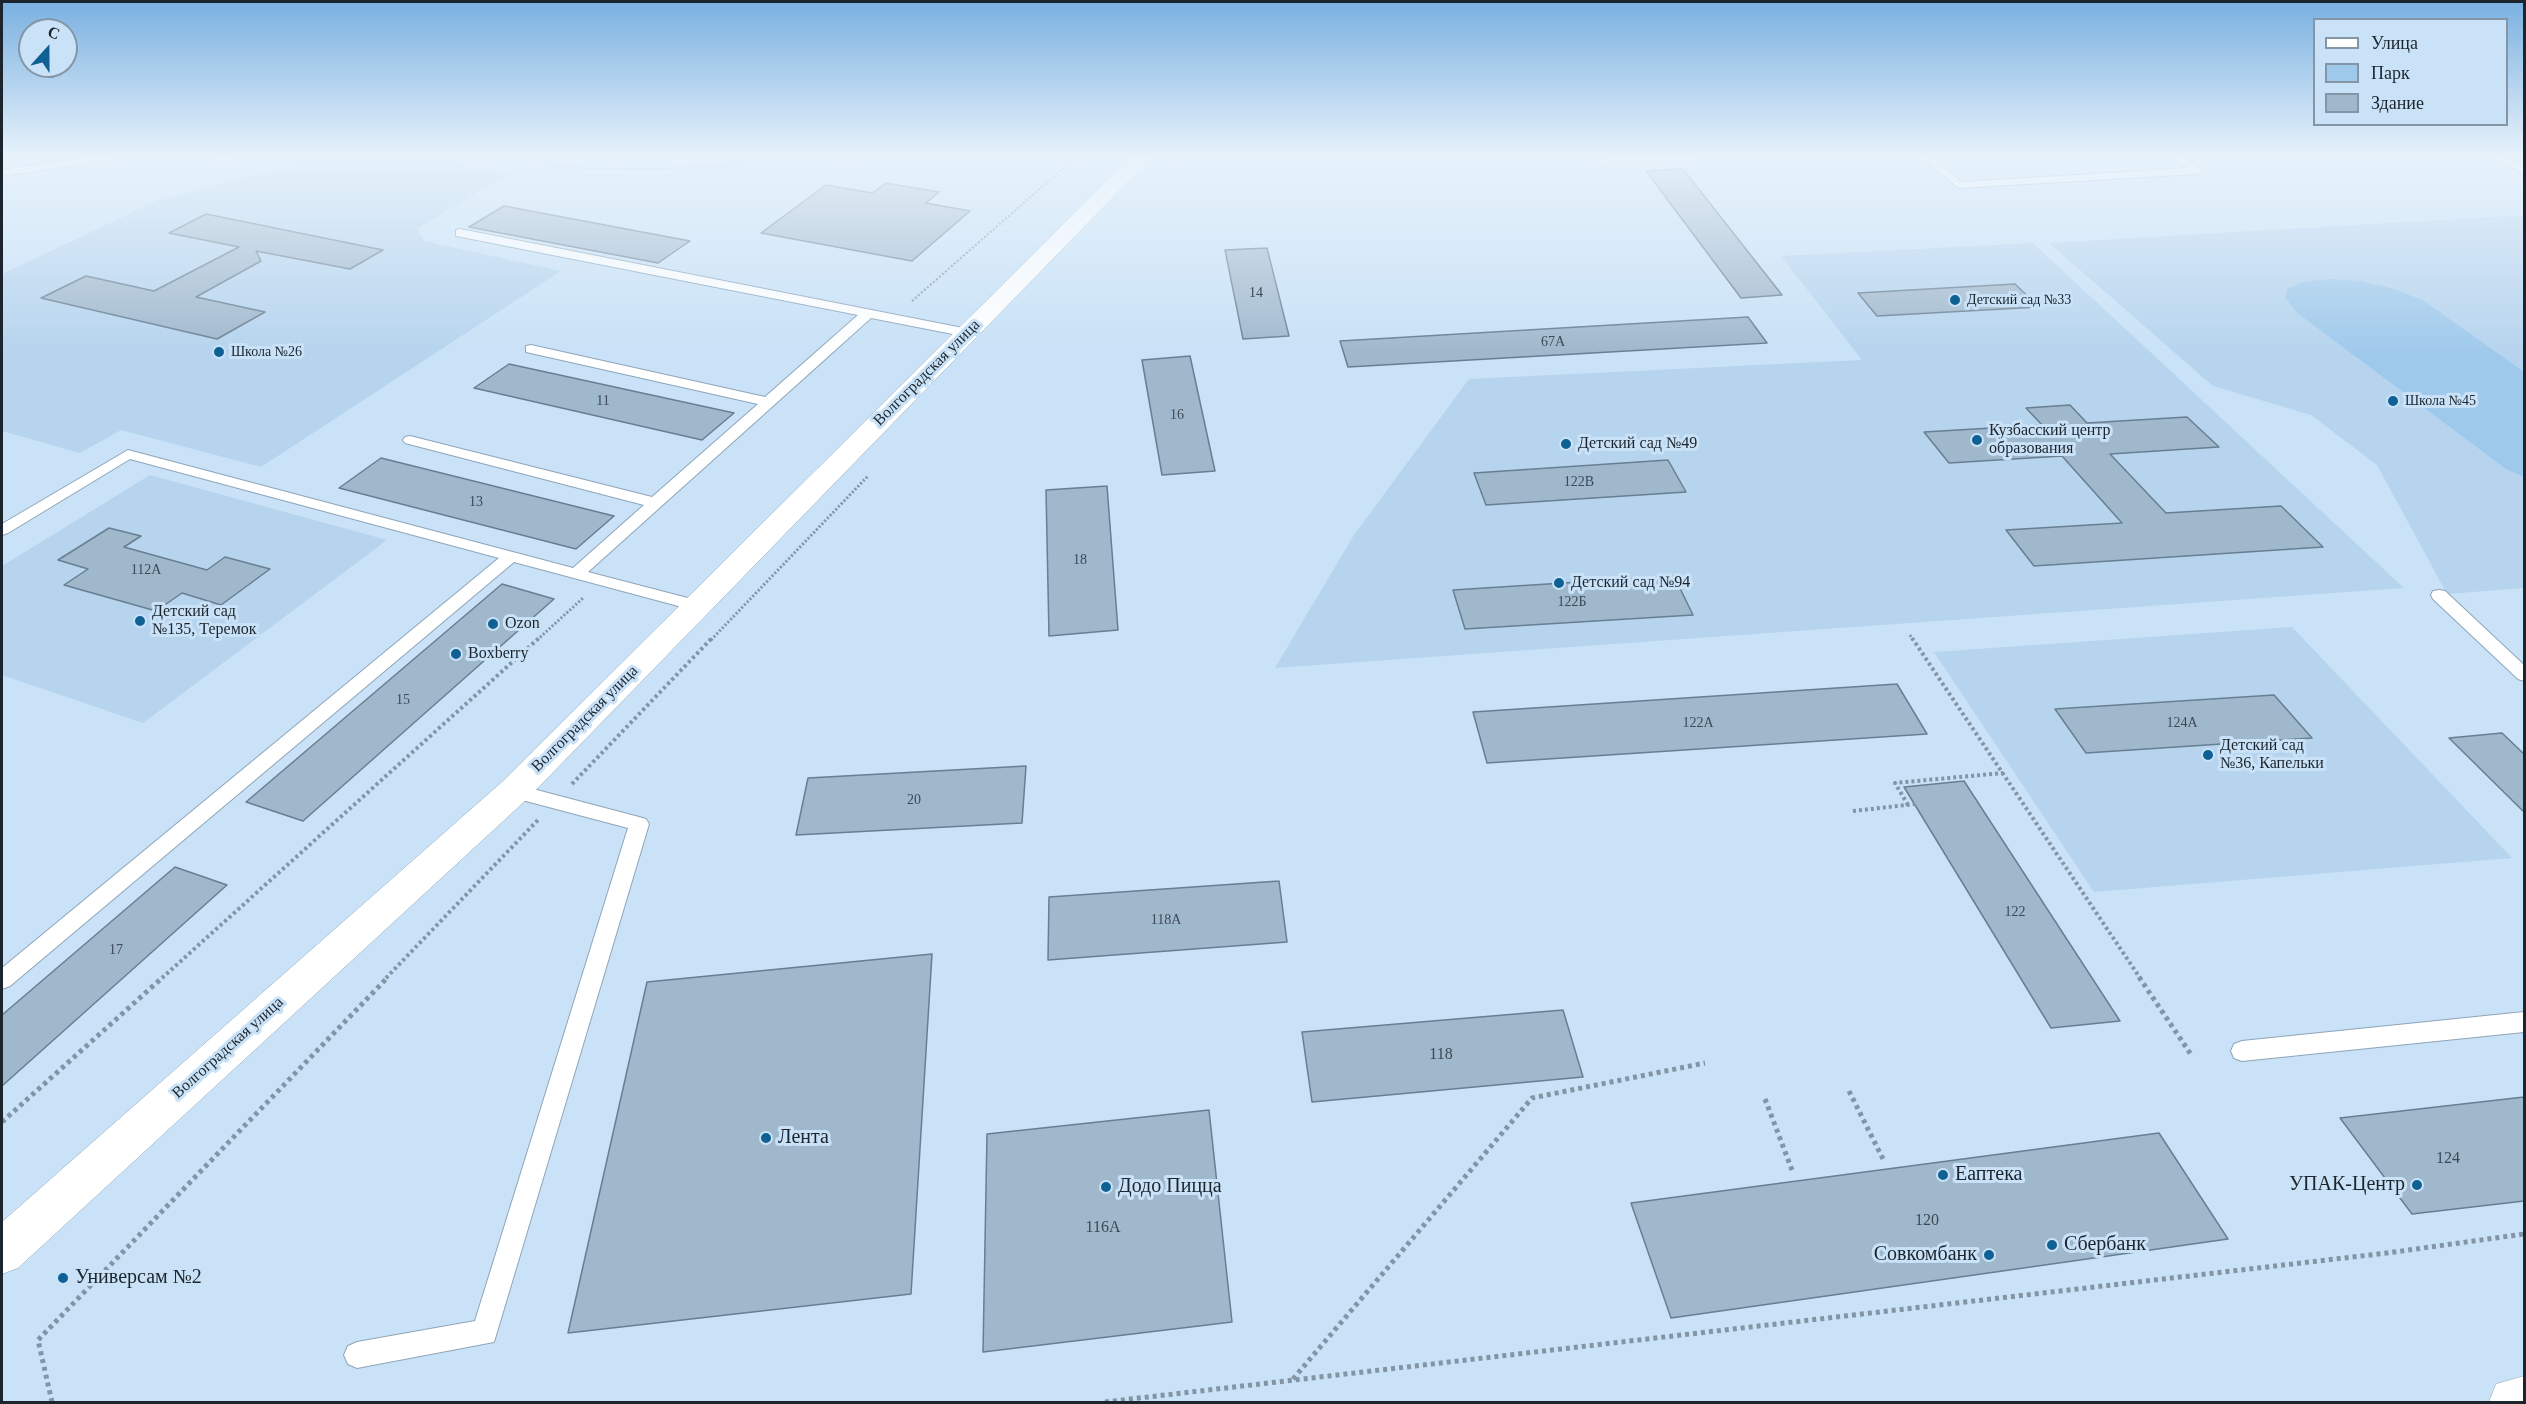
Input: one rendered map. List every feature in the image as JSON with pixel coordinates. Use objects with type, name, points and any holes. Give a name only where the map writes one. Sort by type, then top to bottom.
[{"type":"main road","name":"Волгоградская улица","points":[[2,1252],[514,791],[1077,223]]},
{"type":"main road","points":[[2514,1402],[2524,1401]]},
{"type":"lane","points":[[460,233],[968,333]]},
{"type":"lane","points":[[576,574],[867,314]]},
{"type":"lane","points":[[531,349],[768,402]]},
{"type":"lane","points":[[410,440],[656,503]]},
{"type":"lane","points":[[2,530],[128,454],[697,606]]},
{"type":"lane","points":[[2,980],[511,556]]},
{"type":"lane","points":[[2439,594],[2524,675]]},
{"type":"lane","points":[[357,1355],[485,1333],[639,824],[514,791]]},
{"type":"lane","points":[[2241,1051],[2524,1022]]},
{"type":"path","points":[[892,319],[1002,223]]},
{"type":"path","points":[[51,1402],[38,1340],[876,467]]},
{"type":"path","points":[[2,1122],[602,581]]},
{"type":"path","points":[[1910,635],[2192,1056]]},
{"type":"path","points":[[1908,805],[1895,783],[2003,773]]},
{"type":"path","points":[[1853,811],[1915,804]]},
{"type":"path","points":[[1292,1380],[1532,1098],[1705,1063]]},
{"type":"path","points":[[1849,1091],[1884,1161]]},
{"type":"path","points":[[1765,1100],[1792,1170]]},
{"type":"path","points":[[1105,1402],[2364,1256],[2524,1234]]},
{"type":"shaded area","name":"Школа №26","points":[[111,223],[428,223],[417,229],[424,241],[561,271],[261,467],[121,430],[80,453],[2,431],[2,274]]},
{"type":"shaded area","name":"Школа №45","points":[[2396,223],[2524,223],[2524,588],[2447,594],[2377,465],[2311,415],[2213,386],[2049,243]]},
{"type":"shaded area","points":[[2033,243],[2404,588],[1275,668],[1354,535],[1469,379],[1862,360],[1781,256]]},
{"type":"shaded area","name":"Детский сад №135, Теремок","points":[[150,475],[387,540],[143,723],[2,675],[2,566]]},
{"type":"shaded area","name":"Детский сад №36, Капельки","points":[[2292,627],[2512,858],[2094,892],[1934,652]]},
{"type":"green space","points":[[2331,279],[2360,281],[2395,289],[2424,301],[2524,372],[2524,477],[2506,469],[2296,312],[2285,297],[2288,288],[2303,282]]},
{"type":"building","points":[[189,223],[248,223],[383,250],[350,269],[256,251],[261,261],[196,297],[265,312],[217,339],[41,298],[86,276],[154,291],[239,247],[169,233]]},
{"type":"building","points":[[476,223],[592,223],[690,241],[658,263],[469,227]]},
{"type":"building","points":[[775,223],[957,223],[912,261],[761,233]]},
{"type":"building","points":[[1685,223],[1725,223],[1782,295],[1741,298]]},
{"type":"building","points":[[1267,248],[1289,336],[1243,339],[1225,250]]},
{"type":"building","points":[[2015,284],[2039,307],[1877,316],[1858,293]]},
{"type":"building","points":[[1748,317],[1767,343],[1348,367],[1340,341]]},
{"type":"building","points":[[1190,356],[1215,471],[1162,475],[1142,360]]},
{"type":"building","points":[[509,364],[734,413],[702,440],[474,388]]},
{"type":"building","points":[[2070,405],[2087,423],[2187,417],[2219,447],[2110,454],[2166,513],[2281,506],[2323,547],[2034,566],[2006,530],[2122,523],[2062,456],[1949,463],[1924,432],[2042,425],[2026,408]]},
{"type":"building","points":[[381,458],[614,516],[576,549],[339,488]]},
{"type":"building","points":[[1668,460],[1686,492],[1486,505],[1474,473]]},
{"type":"building","points":[[1107,486],[1118,630],[1049,636],[1046,490]]},
{"type":"building","points":[[109,528],[141,536],[124,547],[207,570],[225,557],[270,569],[221,605],[182,593],[156,611],[64,585],[88,569],[58,560]]},
{"type":"building","points":[[1674,576],[1693,615],[1465,629],[1453,590]]},
{"type":"building","points":[[502,584],[554,599],[303,821],[246,802]]},
{"type":"building","points":[[1897,684],[1927,734],[1487,763],[1473,712]]},
{"type":"building","points":[[2274,695],[2312,738],[2086,753],[2055,709]]},
{"type":"building","points":[[2502,733],[2524,754],[2524,812],[2449,738]]},
{"type":"building","points":[[1026,766],[1022,823],[796,835],[808,778]]},
{"type":"building","points":[[1964,781],[2120,1021],[2051,1028],[1904,787]]},
{"type":"building","points":[[175,867],[227,885],[2,1086],[2,1015]]},
{"type":"building","points":[[1279,881],[1287,942],[1048,960],[1049,897]]},
{"type":"building","name":"Лента","points":[[932,954],[911,1294],[568,1333],[647,982]]},
{"type":"building","points":[[1563,1010],[1583,1077],[1312,1102],[1302,1032]]},
{"type":"building","points":[[2524,1097],[2524,1201],[2412,1214],[2340,1118]]},
{"type":"building","points":[[1209,1110],[1232,1322],[983,1352],[987,1134]]},
{"type":"building","points":[[2159,1133],[2228,1239],[1671,1318],[1631,1203]]},
{"type":"place","name":"Детский сад №33","points":[[1955,300]]},
{"type":"place","name":"Школа №26","points":[[219,352]]},
{"type":"place","name":"Школа №45","points":[[2393,401]]},
{"type":"place","name":"Кузбасский центр образования","points":[[1977,440]]},
{"type":"place","name":"Детский сад №49","points":[[1566,444]]},
{"type":"place","name":"Детский сад №94","points":[[1559,583]]},
{"type":"place","name":"Детский сад №135, Теремок","points":[[140,621]]},
{"type":"place","name":"Ozon","points":[[493,624]]},
{"type":"place","name":"Boxberry","points":[[456,654]]},
{"type":"place","name":"Детский сад №36, Капельки","points":[[2208,755]]},
{"type":"place","name":"Лента","points":[[766,1138]]},
{"type":"place","name":"Еаптека","points":[[1943,1175]]},
{"type":"place","name":"УПАК-Центр","points":[[2417,1185]]},
{"type":"place","name":"Додо Пицца","points":[[1106,1187]]},
{"type":"place","name":"Сбербанк","points":[[2052,1245]]},
{"type":"place","name":"Совкомбанк","points":[[1989,1255]]},
{"type":"place","name":"Универсам №2","points":[[63,1278]]}]
